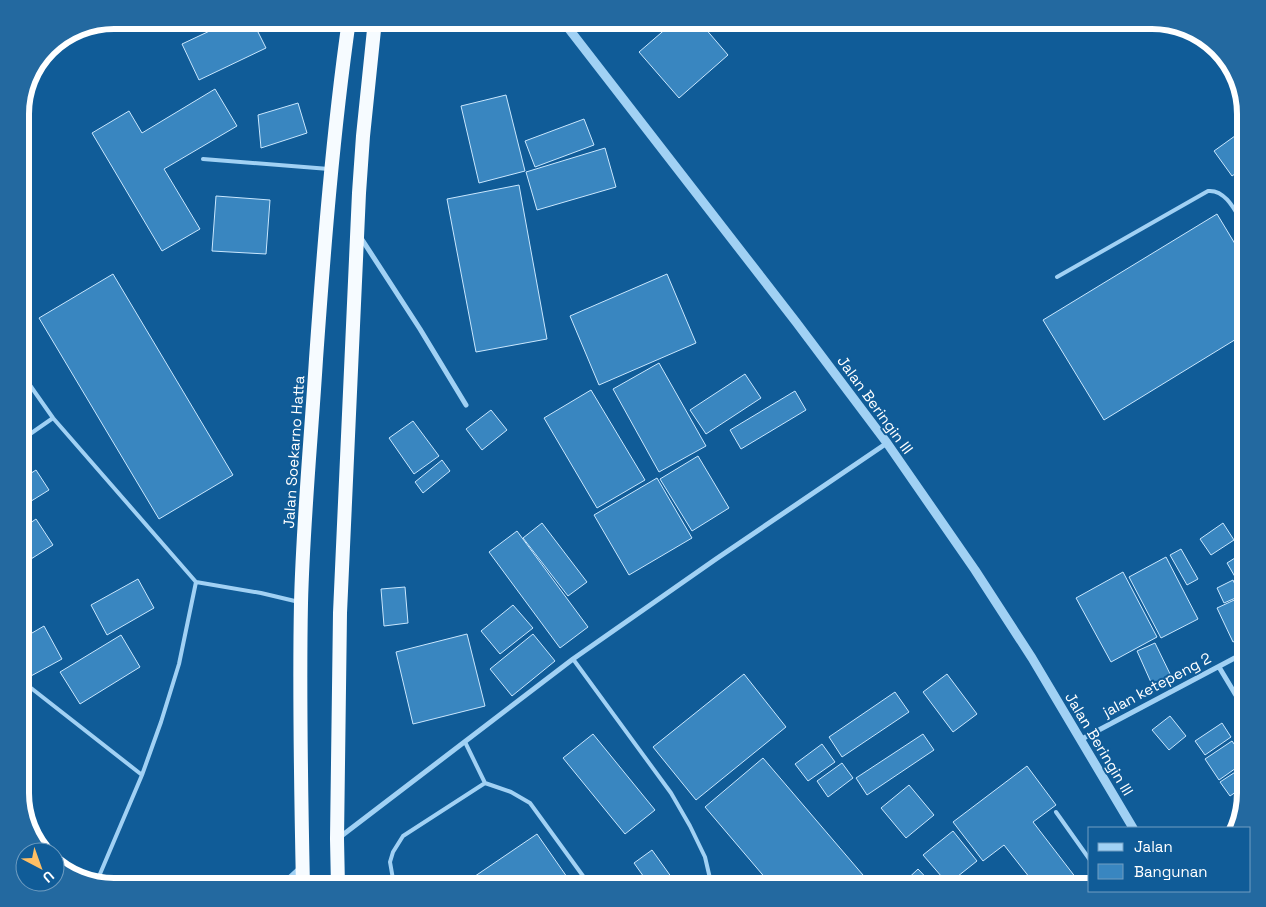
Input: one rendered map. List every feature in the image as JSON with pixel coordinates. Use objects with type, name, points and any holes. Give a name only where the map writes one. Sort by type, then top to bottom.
[{"type":"highway","name":"Jalan Soekarno Hatta","points":[[303,878],[300,754],[301,602],[319,320],[331,169],[348,29]]},
{"type":"highway","points":[[338,878],[340,613],[353,305],[362,136],[374,29]]},
{"type":"street","name":"Jalan Beringin III","points":[[569,29],[790,314],[887,443],[1032,658],[1131,827]]},
{"type":"street","points":[[358,234],[420,329],[466,405]]},
{"type":"street","points":[[337,839],[573,659],[887,443]]},
{"type":"street","name":"jalan ketepeng 2","points":[[1080,740],[1237,657]]},
{"type":"street","points":[[1219,667],[1237,697]]},
{"type":"street","points":[[289,878],[302,866]]},
{"type":"lane","points":[[203,159],[331,169]]},
{"type":"lane","points":[[1057,277],[1208,191],[1216,190],[1223,195],[1237,215]]},
{"type":"lane","points":[[29,384],[53,418],[196,582],[301,602]]},
{"type":"lane","points":[[29,435],[53,418]]},
{"type":"lane","points":[[99,877],[142,775],[161,722],[179,664],[196,582]]},
{"type":"lane","points":[[573,659],[671,793],[705,857],[710,878]]},
{"type":"lane","points":[[31,688],[142,775]]},
{"type":"lane","points":[[465,742],[484,783],[511,792],[530,803],[584,878]]},
{"type":"lane","points":[[393,878],[390,862],[402,836],[484,783]]},
{"type":"lane","points":[[1056,812],[1088,857]]},
{"type":"building","points":[[214,29],[256,29],[266,48],[199,80],[182,44]]},
{"type":"building","points":[[666,29],[706,29],[728,55],[679,98],[639,52]]},
{"type":"building","points":[[215,89],[237,126],[164,169],[200,229],[162,251],[92,133],[129,111],[142,133]]},
{"type":"building","points":[[506,95],[525,171],[479,183],[461,106]]},
{"type":"building","points":[[298,103],[307,133],[261,148],[258,115]]},
{"type":"building","points":[[584,119],[594,145],[535,167],[525,141]]},
{"type":"building","points":[[1237,134],[1237,172],[1232,176],[1214,151]]},
{"type":"building","points":[[605,148],[616,187],[537,210],[526,172]]},
{"type":"building","points":[[519,185],[547,339],[476,352],[447,199]]},
{"type":"building","points":[[216,196],[270,200],[266,254],[212,251]]},
{"type":"building","points":[[1217,214],[1237,247],[1237,339],[1104,420],[1043,320]]},
{"type":"building","points":[[113,274],[233,475],[159,519],[39,318]]},
{"type":"building","points":[[667,274],[696,343],[599,385],[570,316]]},
{"type":"building","points":[[659,363],[706,446],[659,472],[613,389]]},
{"type":"building","points":[[745,374],[761,398],[706,434],[690,410]]},
{"type":"building","points":[[591,390],[645,480],[597,508],[544,418]]},
{"type":"building","points":[[795,391],[806,410],[741,449],[730,430]]},
{"type":"building","points":[[491,410],[507,430],[482,450],[466,429]]},
{"type":"building","points":[[413,421],[439,456],[414,474],[389,438]]},
{"type":"building","points":[[698,456],[729,508],[692,531],[660,479]]},
{"type":"building","points":[[442,460],[450,471],[423,493],[415,482]]},
{"type":"building","points":[[36,470],[49,490],[29,502],[29,474]]},
{"type":"building","points":[[657,478],[692,538],[629,575],[594,515]]},
{"type":"building","points":[[36,519],[53,545],[29,560],[29,524]]},
{"type":"building","points":[[542,523],[587,582],[568,596],[523,538]]},
{"type":"building","points":[[1223,523],[1234,540],[1211,555],[1200,539]]},
{"type":"building","points":[[517,531],[588,627],[560,648],[489,552]]},
{"type":"building","points":[[1181,549],[1198,579],[1187,585],[1170,555]]},
{"type":"building","points":[[1166,557],[1198,619],[1161,638],[1129,577]]},
{"type":"building","points":[[1237,557],[1237,580],[1227,563]]},
{"type":"building","points":[[1123,572],[1157,637],[1111,662],[1076,598]]},
{"type":"building","points":[[138,579],[154,608],[107,635],[91,605]]},
{"type":"building","points":[[1233,580],[1237,589],[1237,597],[1224,603],[1217,588]]},
{"type":"building","points":[[405,587],[408,623],[384,626],[381,589]]},
{"type":"building","points":[[1237,599],[1237,640],[1233,642],[1217,608]]},
{"type":"building","points":[[513,605],[533,628],[500,654],[481,631]]},
{"type":"building","points":[[44,626],[62,659],[29,677],[29,635]]},
{"type":"building","points":[[467,634],[485,706],[413,724],[396,652]]},
{"type":"building","points":[[533,634],[555,661],[512,696],[490,669]]},
{"type":"building","points":[[121,635],[140,667],[80,704],[60,672]]},
{"type":"building","points":[[1155,643],[1173,680],[1154,689],[1137,651]]},
{"type":"building","points":[[744,674],[786,727],[696,800],[653,747]]},
{"type":"building","points":[[947,674],[977,714],[953,732],[923,692]]},
{"type":"building","points":[[895,692],[909,712],[842,757],[829,737]]},
{"type":"building","points":[[1170,716],[1186,736],[1169,750],[1152,730]]},
{"type":"building","points":[[1222,723],[1231,737],[1205,755],[1195,741]]},
{"type":"building","points":[[593,734],[655,810],[625,834],[563,758]]},
{"type":"building","points":[[923,734],[934,750],[867,795],[856,778]]},
{"type":"building","points":[[1232,741],[1237,748],[1237,767],[1219,780],[1205,759]]},
{"type":"building","points":[[822,744],[835,762],[808,781],[795,764]]},
{"type":"building","points":[[763,758],[863,875],[859,878],[765,878],[705,807]]},
{"type":"building","points":[[842,763],[853,778],[828,797],[817,781]]},
{"type":"building","points":[[1027,766],[1056,805],[1033,822],[1076,878],[1030,878],[1004,845],[983,861],[953,822]]},
{"type":"building","points":[[1237,771],[1237,791],[1230,796],[1220,782]]},
{"type":"building","points":[[909,785],[934,815],[906,838],[881,808]]},
{"type":"building","points":[[953,831],[977,861],[956,878],[943,878],[923,855]]},
{"type":"building","points":[[537,834],[568,878],[472,878]]},
{"type":"building","points":[[652,850],[672,878],[645,878],[634,863]]},
{"type":"building","points":[[918,869],[926,878],[908,878]]}]
